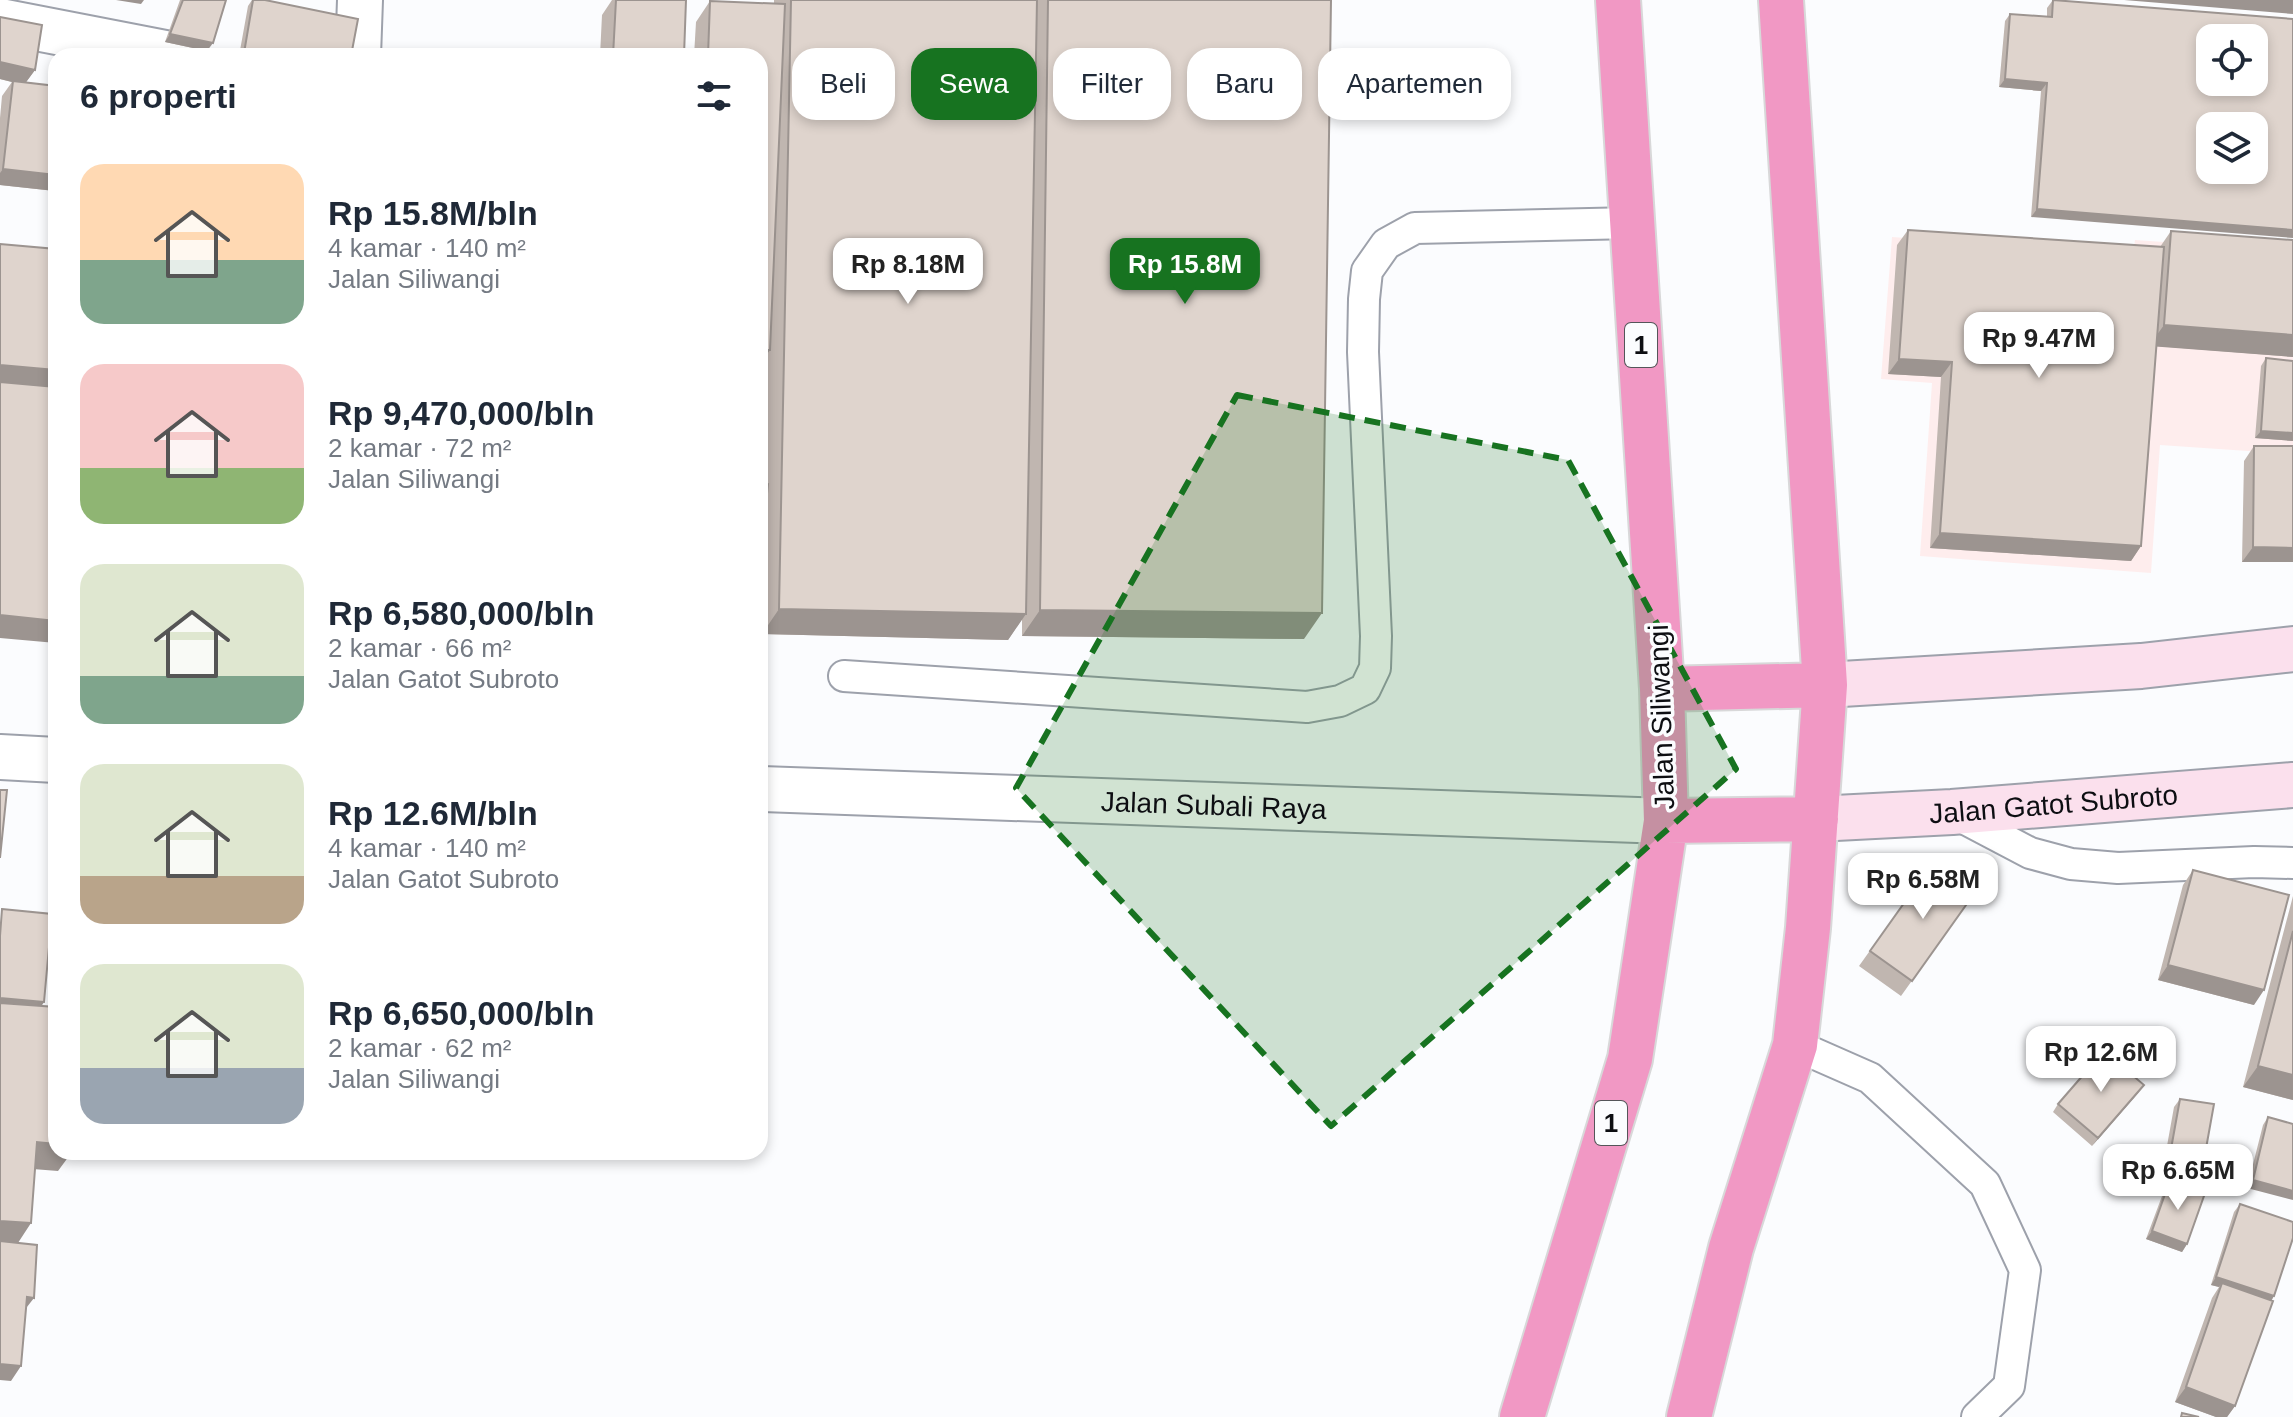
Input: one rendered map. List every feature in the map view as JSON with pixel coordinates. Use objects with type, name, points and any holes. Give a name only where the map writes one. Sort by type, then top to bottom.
[{"type":"highway","name":"Jalan Siliwangi","points":[[1522,1417],[1630,1059],[1666,821],[1662,689],[1618,0]]},
{"type":"highway","points":[[1689,1417],[1731,1248],[1795,1045],[1808,928],[1825,685],[1781,0]]},
{"type":"highway","points":[[1662,689],[1825,685]]},
{"type":"highway","points":[[1666,821],[1816,819]]},
{"type":"street","points":[[358,48],[360,0]]},
{"type":"street","points":[[0,21],[140,48]]},
{"type":"street","points":[[1825,685],[2141,666],[2293,649]]},
{"type":"street","points":[[0,757],[48,760]]},
{"type":"street","name":"Jalan Gatot Subroto","points":[[1816,819],[1952,812],[2293,785]]},
{"type":"street","name":"Jalan Subali Raya","points":[[768,789],[1666,821]]},
{"type":"lane","points":[[844,676],[1307,707],[1340,701],[1365,689],[1375,668],[1376,636],[1363,352],[1367,271],[1386,244],[1415,228],[1633,223]]},
{"type":"lane","points":[[1952,812],[2030,853],[2071,864],[2118,868],[2293,863]]},
{"type":"lane","points":[[1795,1045],[1870,1078],[1985,1184],[2025,1270],[2009,1386],[1977,1417]]},
{"type":"highlighted area","points":[[1237,395],[1568,460],[1736,769],[1331,1126],[1016,788]]},
{"type":"shaded area","points":[[1892,237],[2133,254],[2135,240],[2293,251],[2293,454],[2160,445],[2151,573],[1920,556],[1932,383],[1881,379]]},
{"type":"building","points":[[183,0],[226,0],[213,43],[170,34]]},
{"type":"building","points":[[253,0],[358,19],[353,48],[245,48]]},
{"type":"building","points":[[616,0],[686,0],[684,48],[613,48]]},
{"type":"building","points":[[791,0],[1037,0],[1036,48],[911,48],[911,120],[1035,120],[1026,614],[779,609]]},
{"type":"building","points":[[1048,0],[1331,0],[1330,48],[1318,48],[1318,120],[1329,120],[1322,613],[1040,610]]},
{"type":"building","points":[[2053,0],[2293,19],[2293,230],[2037,209],[2047,83],[2005,79],[2010,14],[2052,17]]},
{"type":"building","points":[[710,1],[785,4],[770,350],[768,48],[708,48]]},
{"type":"building","points":[[0,17],[42,25],[35,70],[0,62]]},
{"type":"building","points":[[13,81],[48,85],[48,174],[3,169]]},
{"type":"building","points":[[1908,230],[2164,247],[2141,546],[1940,533],[1952,362],[1899,359]]},
{"type":"building","points":[[2171,231],[2293,240],[2293,335],[2164,325]]},
{"type":"building","points":[[0,244],[48,248],[48,369],[0,365]]},
{"type":"building","points":[[2266,358],[2293,361],[2293,433],[2261,431]]},
{"type":"building","points":[[0,382],[48,386],[48,620],[0,615]]},
{"type":"building","points":[[2254,446],[2293,446],[2293,548],[2253,547]]},
{"type":"building","points":[[0,790],[7,790],[0,858]]},
{"type":"building","points":[[1934,861],[1976,891],[1912,981],[1870,951]]},
{"type":"building","points":[[2193,870],[2289,895],[2264,990],[2168,965]]},
{"type":"building","points":[[2,909],[48,914],[44,1002],[0,998]]},
{"type":"building","points":[[2293,931],[2293,1075],[2258,1066]]},
{"type":"building","points":[[0,1003],[48,1006],[48,1143],[37,1142],[31,1223],[0,1221]]},
{"type":"building","points":[[2104,1051],[2144,1085],[2098,1138],[2058,1104]]},
{"type":"building","points":[[2180,1099],[2214,1104],[2205,1154],[2171,1149]]},
{"type":"building","points":[[2268,1117],[2293,1124],[2293,1191],[2253,1180]]},
{"type":"building","points":[[2170,1180],[2205,1193],[2187,1244],[2152,1231]]},
{"type":"building","points":[[2240,1204],[2293,1222],[2293,1238],[2274,1296],[2216,1277]]},
{"type":"building","points":[[0,1241],[37,1245],[34,1298],[27,1297],[21,1366],[0,1364]]},
{"type":"building","points":[[2222,1283],[2273,1301],[2235,1406],[2186,1387]]}]
